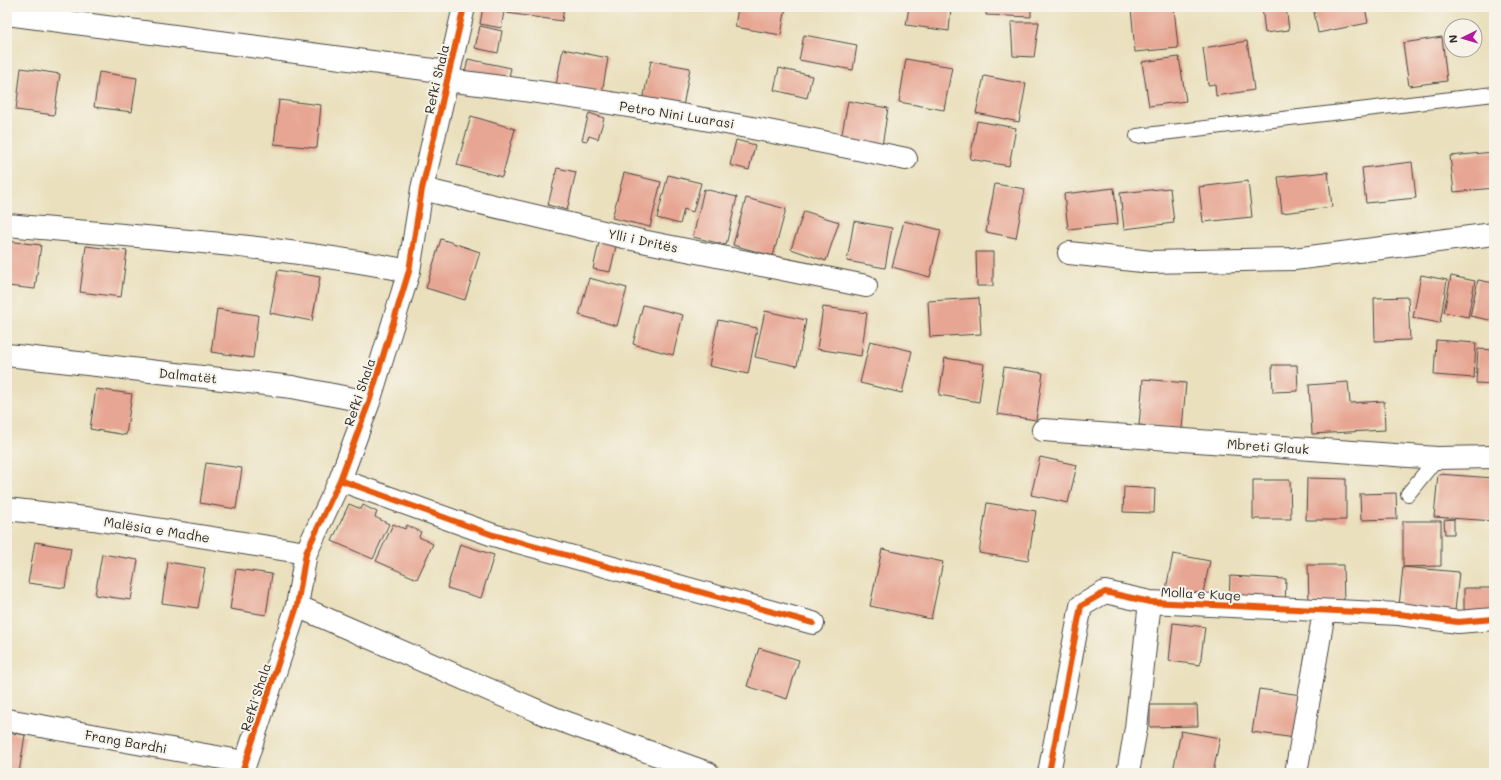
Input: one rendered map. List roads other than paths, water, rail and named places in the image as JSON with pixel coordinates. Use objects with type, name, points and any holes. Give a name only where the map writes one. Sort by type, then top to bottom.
[{"type":"street","name":"Refki Shala","points":[[244,767],[297,606],[306,554],[340,480],[369,402],[409,271],[422,189],[464,7]]},
{"type":"street","name":"Petro Nini Luarasi","points":[[7,14],[447,76],[518,89],[752,126],[906,159]]},
{"type":"street","name":"Ylli i Dritës","points":[[422,189],[637,240],[866,286]]},
{"type":"street","points":[[7,225],[236,246],[369,263],[409,271]]},
{"type":"street","points":[[1068,254],[1151,262],[1294,259],[1494,234]]},
{"type":"street","name":"Dalmatët","points":[[7,355],[292,387],[369,402]]},
{"type":"street","name":"Mbreti Glauk","points":[[1043,430],[1437,458],[1494,457]]},
{"type":"street","points":[[340,480],[493,535],[813,623]]},
{"type":"street","name":"Malësia e Madhe","points":[[7,509],[93,519],[306,554]]},
{"type":"street","name":"Molla e Kuqe","points":[[1049,773],[1081,606],[1105,592],[1150,602],[1195,603],[1324,612],[1399,614],[1458,622],[1494,619]]},
{"type":"street","name":"Molla e Kuqe","points":[[1128,773],[1136,728],[1150,602]]},
{"type":"street","points":[[297,606],[554,718],[708,773]]},
{"type":"street","points":[[1296,773],[1324,612]]},
{"type":"street","name":"Frang Bardhi","points":[[7,720],[244,767]]},
{"type":"lane","points":[[1137,136],[1494,94]]},
{"type":"lane","points":[[1408,494],[1437,458]]}]
